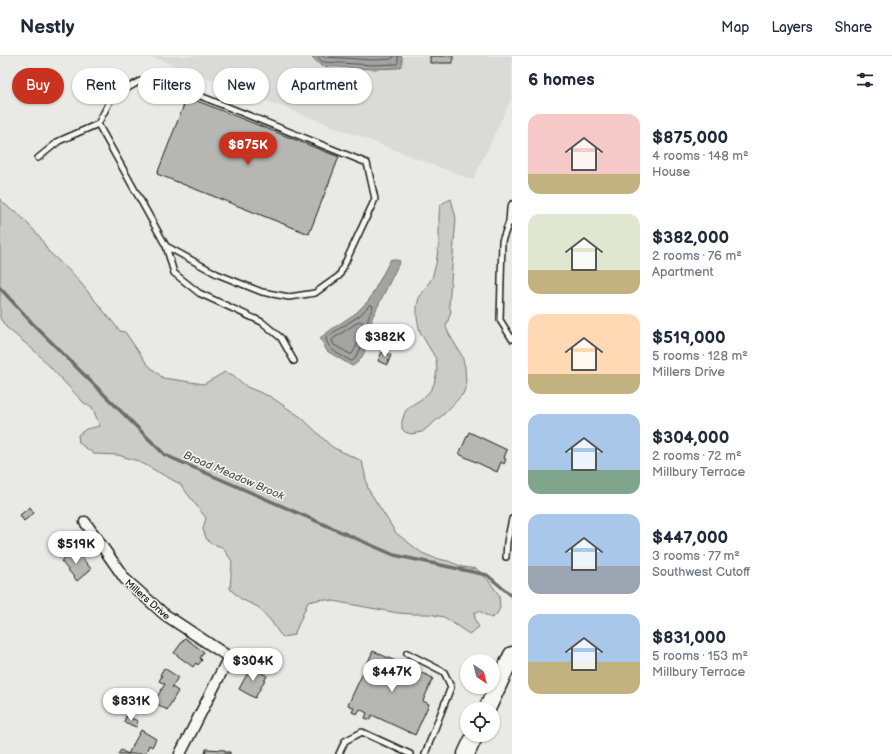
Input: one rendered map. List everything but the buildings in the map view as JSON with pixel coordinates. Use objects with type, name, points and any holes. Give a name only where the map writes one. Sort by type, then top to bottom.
[{"type":"main road","points":[[490,702],[512,655]]},
{"type":"main road","points":[[466,754],[472,742]]},
{"type":"street","name":"Millers Drive","points":[[85,522],[125,579],[164,614],[229,657],[180,754]]},
{"type":"lane","points":[[38,158],[59,141],[98,124],[112,97],[140,81],[163,81],[366,162],[375,198],[339,276],[315,293],[289,297],[262,292],[217,274],[166,246]]},
{"type":"lane","points":[[98,124],[166,246],[174,273],[199,293],[262,322],[281,338],[294,361]]},
{"type":"lane","points":[[512,204],[510,209],[510,222],[502,240],[500,320],[512,339]]},
{"type":"lane","points":[[506,557],[507,542],[512,519]]},
{"type":"lane","points":[[407,653],[444,672],[451,687],[425,754]]},
{"type":"lane","points":[[339,754],[345,740],[362,732],[410,754]]},
{"type":"shaded area","points":[[150,56],[512,56],[512,97],[473,180],[269,102],[269,68],[213,68],[213,80],[205,77],[205,68],[181,68]]},
{"type":"shaded area","points":[[0,199],[11,210],[16,211],[40,237],[48,251],[75,276],[120,331],[125,332],[147,364],[163,378],[204,384],[225,372],[233,375],[247,387],[271,397],[302,418],[332,447],[362,461],[368,489],[396,533],[422,553],[463,567],[477,569],[489,581],[499,595],[500,608],[496,615],[491,618],[479,611],[474,613],[479,627],[469,634],[444,617],[429,614],[398,613],[322,599],[308,602],[294,635],[283,637],[258,607],[241,599],[230,589],[232,561],[222,547],[210,543],[206,538],[203,529],[206,518],[180,484],[138,461],[118,455],[94,454],[79,443],[78,435],[86,429],[100,426],[92,407],[84,403],[37,353],[6,327],[0,318]]},
{"type":"shaded area","points":[[451,199],[456,218],[449,305],[451,311],[446,327],[462,356],[465,367],[466,386],[463,394],[444,414],[422,432],[411,434],[402,429],[402,421],[405,412],[409,407],[423,398],[430,391],[434,384],[437,371],[436,359],[420,332],[417,318],[417,306],[419,298],[432,278],[436,264],[439,242],[440,206]]},
{"type":"water","points":[[312,56],[402,56],[402,65],[401,67],[397,68],[373,69],[321,66]]},
{"type":"water","points":[[391,259],[400,261],[372,318],[369,338],[364,352],[357,363],[352,366],[327,351],[320,338],[356,313],[369,300]]},
{"type":"waterway","name":"Broad Meadow Brook","points":[[0,288],[33,324],[165,455],[394,555],[487,575],[512,596]]}]
